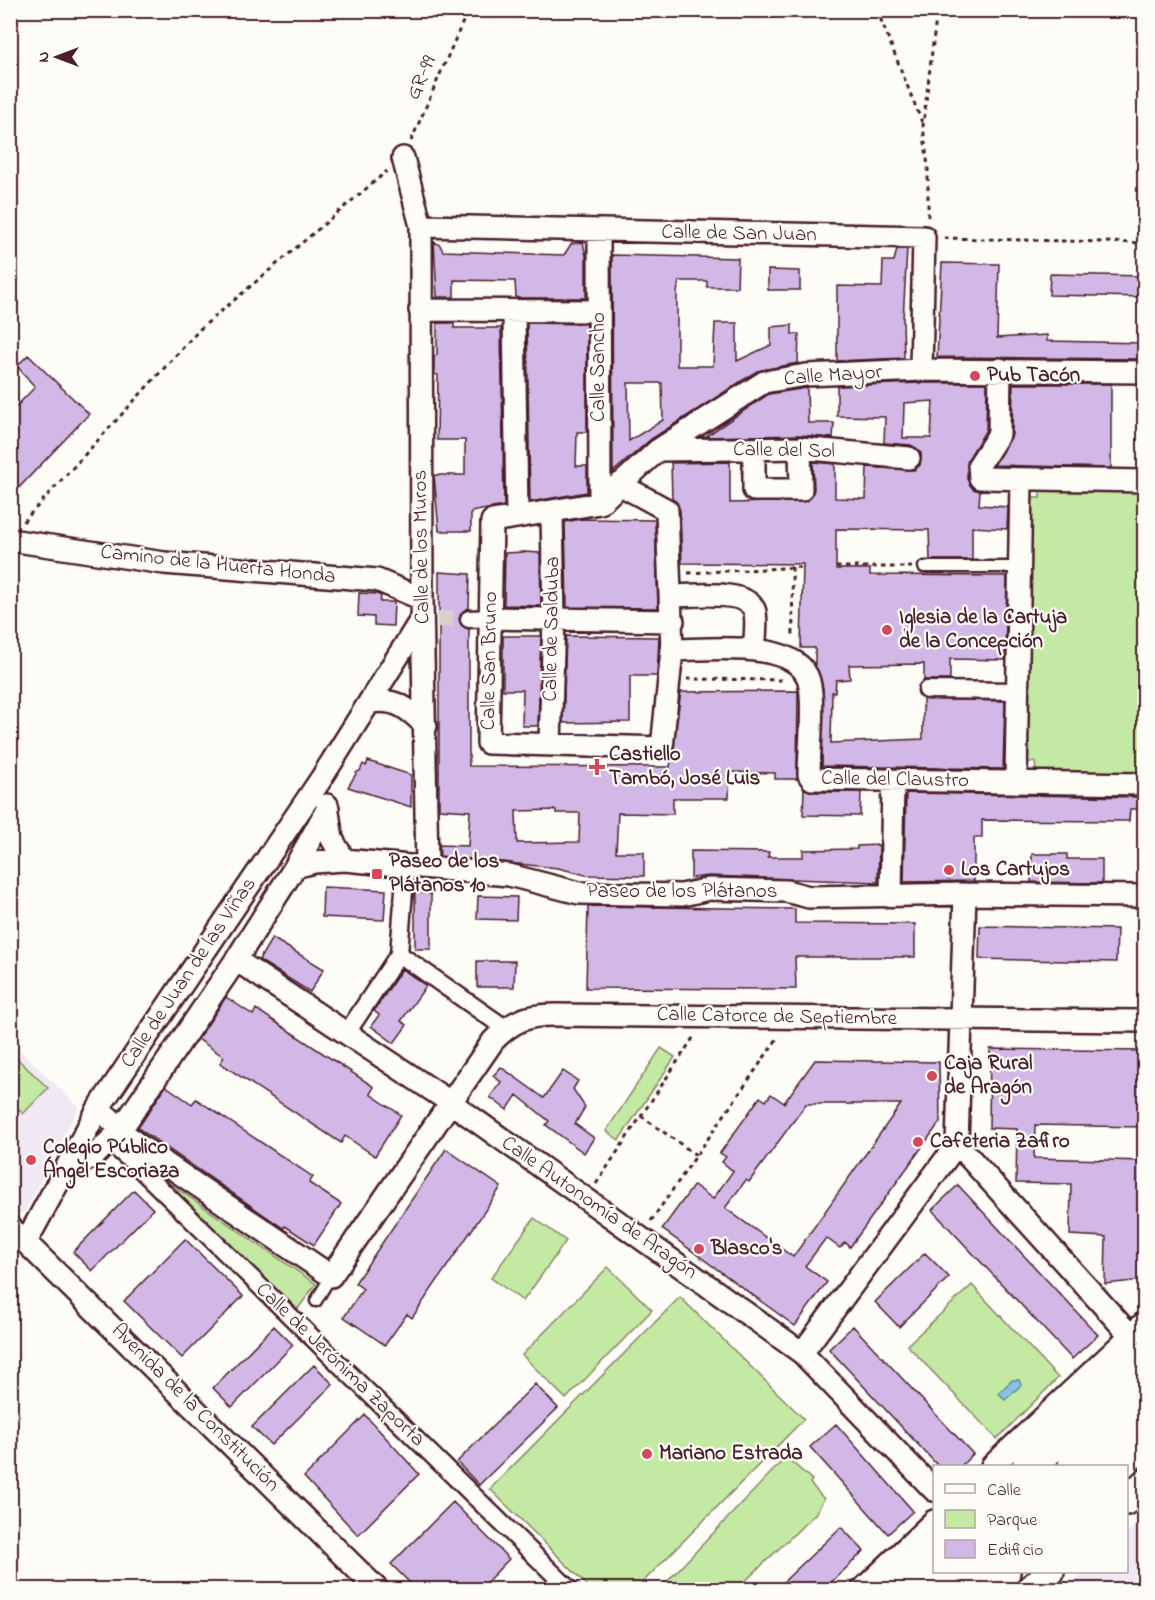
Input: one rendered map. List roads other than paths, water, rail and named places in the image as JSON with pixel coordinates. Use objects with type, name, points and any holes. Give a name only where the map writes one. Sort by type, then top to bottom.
[{"type":"highway","points":[[1031,1465],[1140,1339]]},
{"type":"highway","points":[[1077,1465],[1144,1403]]},
{"type":"highway","points":[[1118,1465],[1144,1440]]},
{"type":"highway","points":[[896,1590],[933,1555]]},
{"type":"highway","points":[[940,1590],[959,1573]]},
{"type":"highway","points":[[984,1590],[1002,1573]]},
{"type":"street","name":"Calle de los Muros","points":[[403,158],[421,226],[420,310],[427,612],[426,726],[416,866]]},
{"type":"street","name":"Calle de San Juan","points":[[421,226],[924,237],[921,370]]},
{"type":"street","name":"Calle Sancho","points":[[599,231],[600,504]]},
{"type":"street","points":[[420,310],[599,310]]},
{"type":"street","points":[[514,311],[517,516],[552,513],[600,504]]},
{"type":"street","points":[[1000,369],[999,434],[979,465],[980,477],[1144,482]]},
{"type":"street","name":"Calle Mayor","points":[[600,504],[658,450],[764,382],[806,375],[921,370],[1144,372]]},
{"type":"street","points":[[754,450],[754,490],[801,490],[800,448]]},
{"type":"street","name":"Calle del Sol","points":[[658,450],[800,448],[909,458]]},
{"type":"street","points":[[1016,782],[1021,479]]},
{"type":"street","points":[[619,484],[667,510],[673,621],[672,650],[754,650],[755,612],[747,601],[734,596],[672,596]]},
{"type":"street","name":"Calle de Salduba","points":[[550,744],[554,619],[552,513]]},
{"type":"street","name":"Calle San Bruno","points":[[517,516],[492,521],[480,619],[488,744],[662,748],[672,650]]},
{"type":"street","name":"Camino de la Huerta Honda","points":[[14,533],[164,563],[377,580],[427,612]]},
{"type":"street","name":"Calle de Juan de las Viñas","points":[[26,1242],[66,1172],[75,1148],[98,1109],[321,779],[427,612]]},
{"type":"street","points":[[480,619],[673,621]]},
{"type":"street","name":"Calle del Claustro","points":[[754,650],[786,657],[806,673],[810,687],[809,775],[812,779],[1144,784]]},
{"type":"street","points":[[927,690],[1016,691]]},
{"type":"street","points":[[371,702],[383,700],[406,707],[426,726]]},
{"type":"street","points":[[321,779],[332,839],[345,860]]},
{"type":"street","points":[[891,895],[893,781]]},
{"type":"street","name":"Calle de Juan de las Viñas","points":[[66,1172],[94,1155],[115,1136],[236,960],[295,867],[328,808]]},
{"type":"street","name":"Paseo de los Plátanos","points":[[295,867],[314,862],[345,860],[416,866],[509,875],[591,894],[682,895],[709,889],[786,891],[809,897],[964,894],[1144,896]]},
{"type":"street","points":[[346,1034],[399,954],[416,866]]},
{"type":"street","points":[[802,1353],[957,1144],[964,894]]},
{"type":"street","points":[[399,954],[506,1028]]},
{"type":"street","name":"Calle Autonomía de Aragón","points":[[236,960],[450,1102],[802,1353],[933,1489]]},
{"type":"street","name":"Calle Catorce de Septiembre","points":[[331,1276],[493,1041],[518,1020],[534,1015],[1144,1022]]},
{"type":"street","name":"Calle de Jerónima Zaporta","points":[[98,1109],[109,1116],[115,1136],[137,1166],[570,1590]]},
{"type":"street","name":"Calle de Jerónima Zaporta","points":[[115,1136],[331,1276]]},
{"type":"street","points":[[957,1144],[1140,1339],[994,1465]]},
{"type":"street","name":"Avenida de la Constitución","points":[[10,1227],[378,1590]]},
{"type":"street","points":[[1128,1499],[1144,1484]]},
{"type":"street","points":[[862,1590],[933,1522]]},
{"type":"street","points":[[1030,1590],[1049,1573]]},
{"type":"lane","points":[[924,567],[1019,567]]},
{"type":"lane","points":[[316,1301],[331,1276]]},
{"type":"water","points":[[1012,1380],[1019,1380],[1021,1385],[1005,1400],[999,1393]]},
{"type":"tunnel","points":[[437,619],[469,619]]},
{"type":"place","name":"Pub Tacón","points":[[975,376]]},
{"type":"place","name":"Iglesia de la Cartuja de la Concepción","points":[[887,630]]},
{"type":"place","name":"Castiello Tambó, José Luis","points":[[597,767]]},
{"type":"place","name":"Los Cartujos","points":[[949,870]]},
{"type":"place","name":"Paseo de los Plátanos 10","points":[[377,874]]},
{"type":"place","name":"Caja Rural de Aragón","points":[[932,1076]]},
{"type":"place","name":"Cafeteria Zafiro","points":[[918,1142]]},
{"type":"place","name":"Colegio Público Ángel Escoriaza","points":[[31,1160]]},
{"type":"place","name":"Blasco's","points":[[699,1249]]},
{"type":"place","name":"Mariano Estrada","points":[[647,1454]]}]
